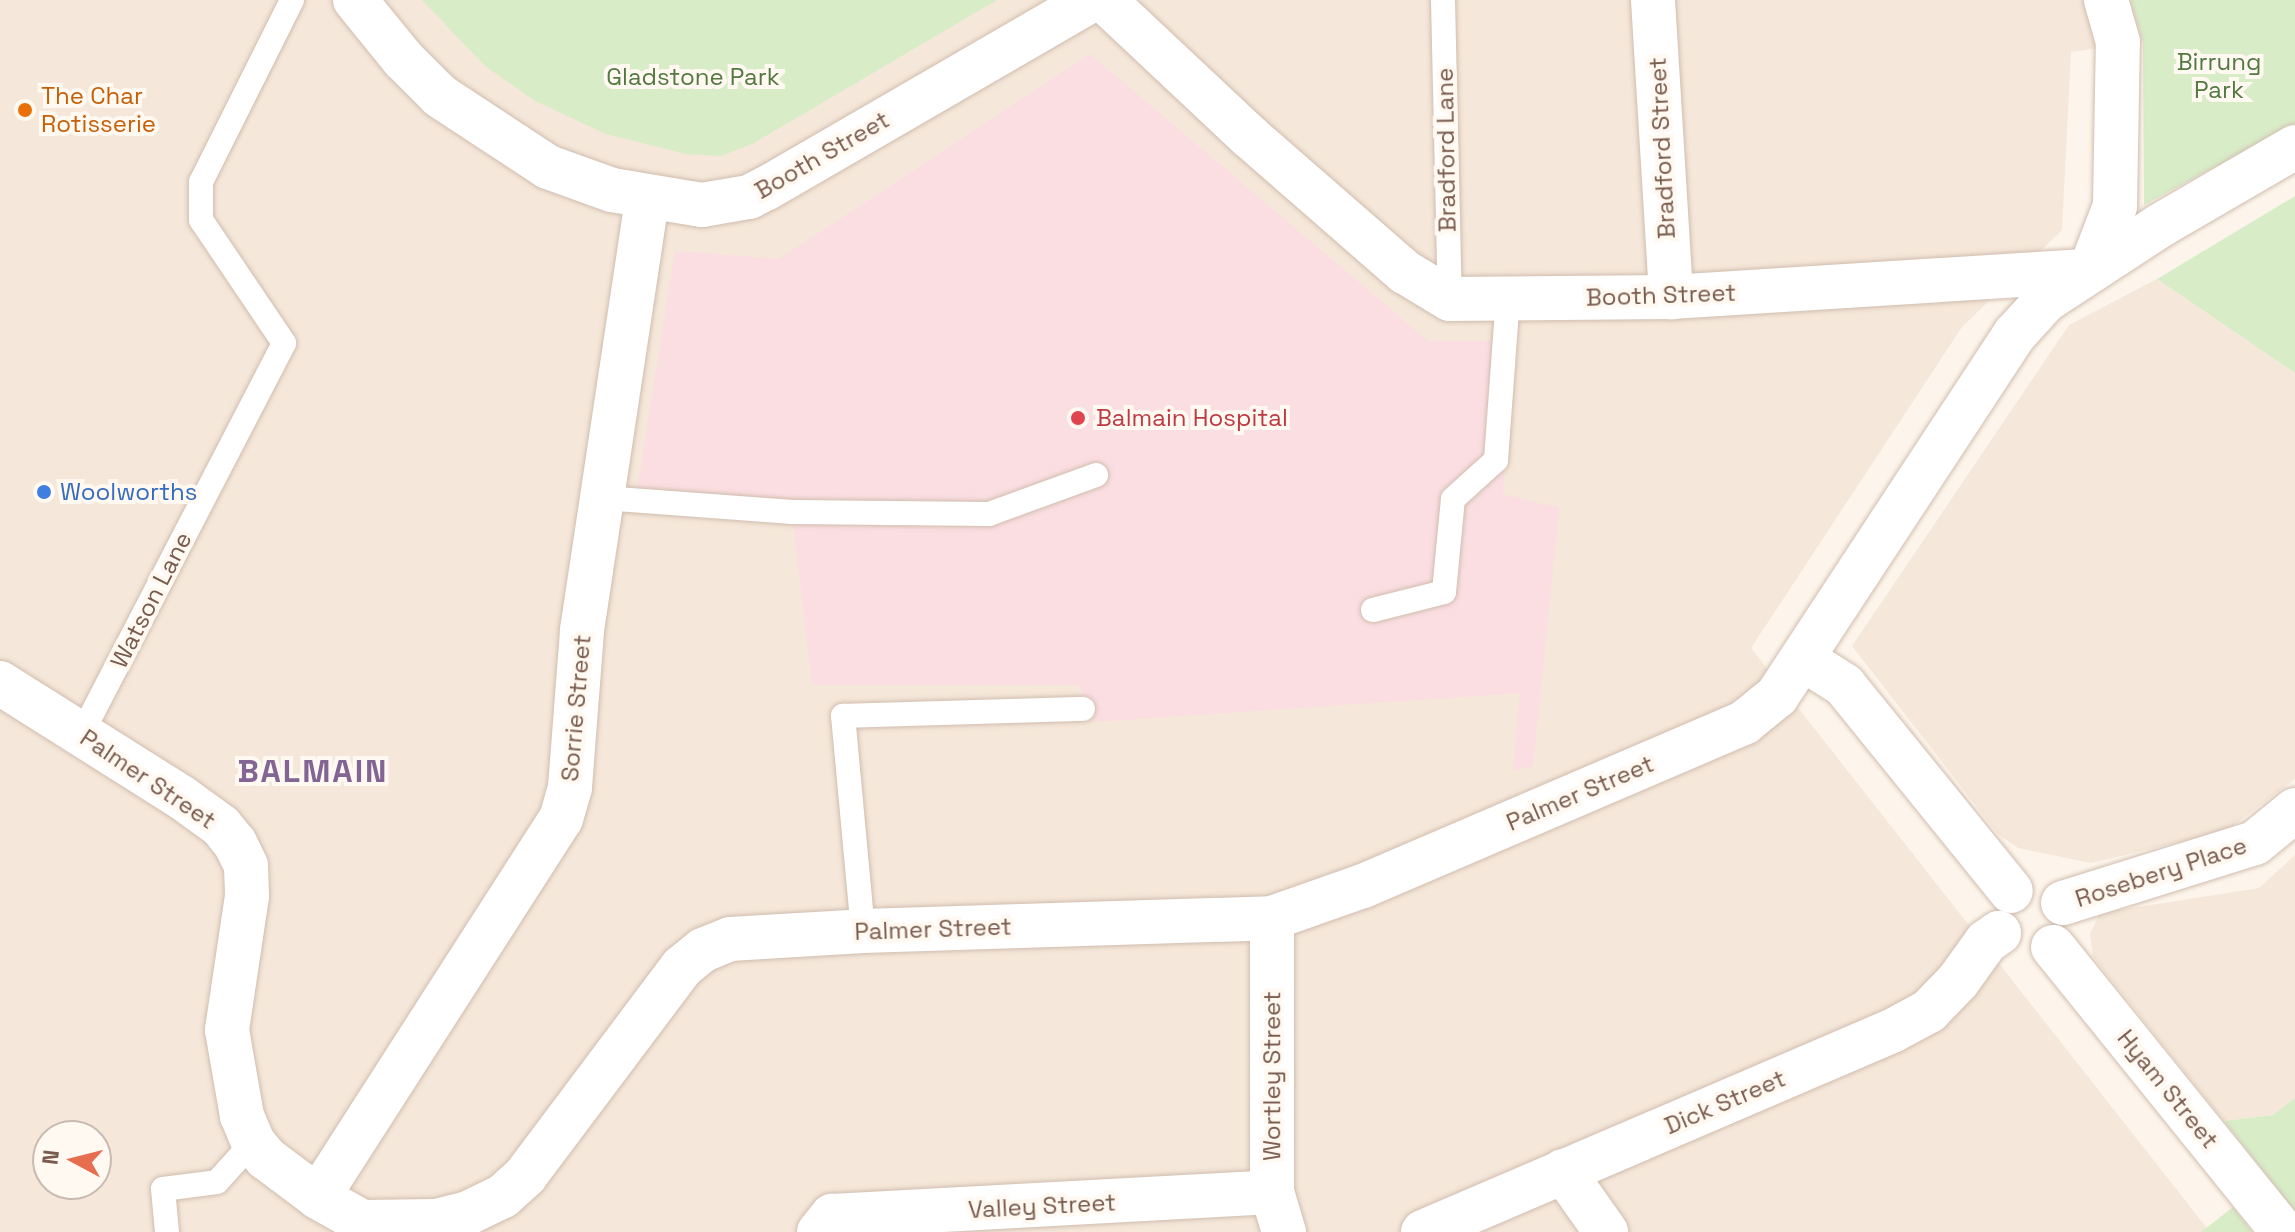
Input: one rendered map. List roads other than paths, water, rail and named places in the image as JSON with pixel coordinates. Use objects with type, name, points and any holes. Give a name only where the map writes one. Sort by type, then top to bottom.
[{"type":"street","name":"Booth Street","points":[[355,0],[421,78],[474,121],[548,167],[647,199],[702,205],[749,197],[1091,0]]},
{"type":"street","points":[[1104,0],[1250,137],[1405,272],[1450,299]]},
{"type":"street","name":"Bradford Street","points":[[1653,0],[1671,297]]},
{"type":"street","points":[[2090,271],[2115,206],[2118,42],[2106,0]]},
{"type":"street","name":"Booth Street","points":[[1450,299],[1671,297],[2090,271],[2295,147]]},
{"type":"street","name":"Sorrie Street","points":[[318,1197],[561,819],[570,787],[582,630],[647,199]]},
{"type":"street","name":"Palmer Street","points":[[0,683],[221,826],[235,843],[246,866],[245,918],[227,1030],[242,1116],[253,1142],[266,1158],[318,1197],[362,1222],[436,1226],[503,1196],[525,1176],[682,967],[703,950],[730,939],[863,931],[1272,918],[1363,886],[1745,722],[1771,704],[1803,659],[2015,334],[2046,300],[2090,271]]},
{"type":"street","points":[[1803,659],[1844,685],[2011,891]]},
{"type":"street","name":"Rosebery Place","points":[[2063,903],[2255,843],[2295,810]]},
{"type":"street","points":[[2034,884],[2056,894],[2063,903],[2066,927],[2053,947],[2044,952],[2023,953],[2005,942],[1999,933],[1998,910],[2011,891],[2034,884]]},
{"type":"street","name":"Wortley Street","points":[[1272,918],[1278,1212]]},
{"type":"street","name":"Dick Street","points":[[1423,1232],[1892,1031],[1929,1011],[1958,981],[1986,942],[1999,933]]},
{"type":"street","name":"Hyam Street","points":[[2053,947],[2283,1232]]},
{"type":"street","points":[[1563,1171],[1606,1232]]},
{"type":"street","name":"Valley Street","points":[[819,1232],[832,1216],[1004,1220],[1278,1212]]},
{"type":"lane","name":"Watson Lane","points":[[81,735],[284,343],[201,220],[201,182],[292,0]]},
{"type":"lane","name":"Bradford Lane","points":[[1443,0],[1450,299]]},
{"type":"lane","points":[[1373,610],[1444,592],[1453,499],[1496,460],[1508,298]]},
{"type":"lane","points":[[603,498],[792,512],[989,514],[1096,475]]},
{"type":"lane","points":[[863,931],[843,716],[1083,709]]},
{"type":"lane","points":[[167,1232],[163,1189],[217,1182],[253,1142]]},
{"type":"place","name":"The Char Rotisserie","points":[[25,110]]},
{"type":"place","name":"Balmain Hospital","points":[[1078,418]]},
{"type":"place","name":"Woolworths","points":[[44,492]]},
{"type":"district","name":"BALMAIN","points":[[313,771]]},
{"type":"park label","name":"Birrung Park","points":[[2219,76]]},
{"type":"park label","name":"Gladstone Park","points":[[693,77]]}]
